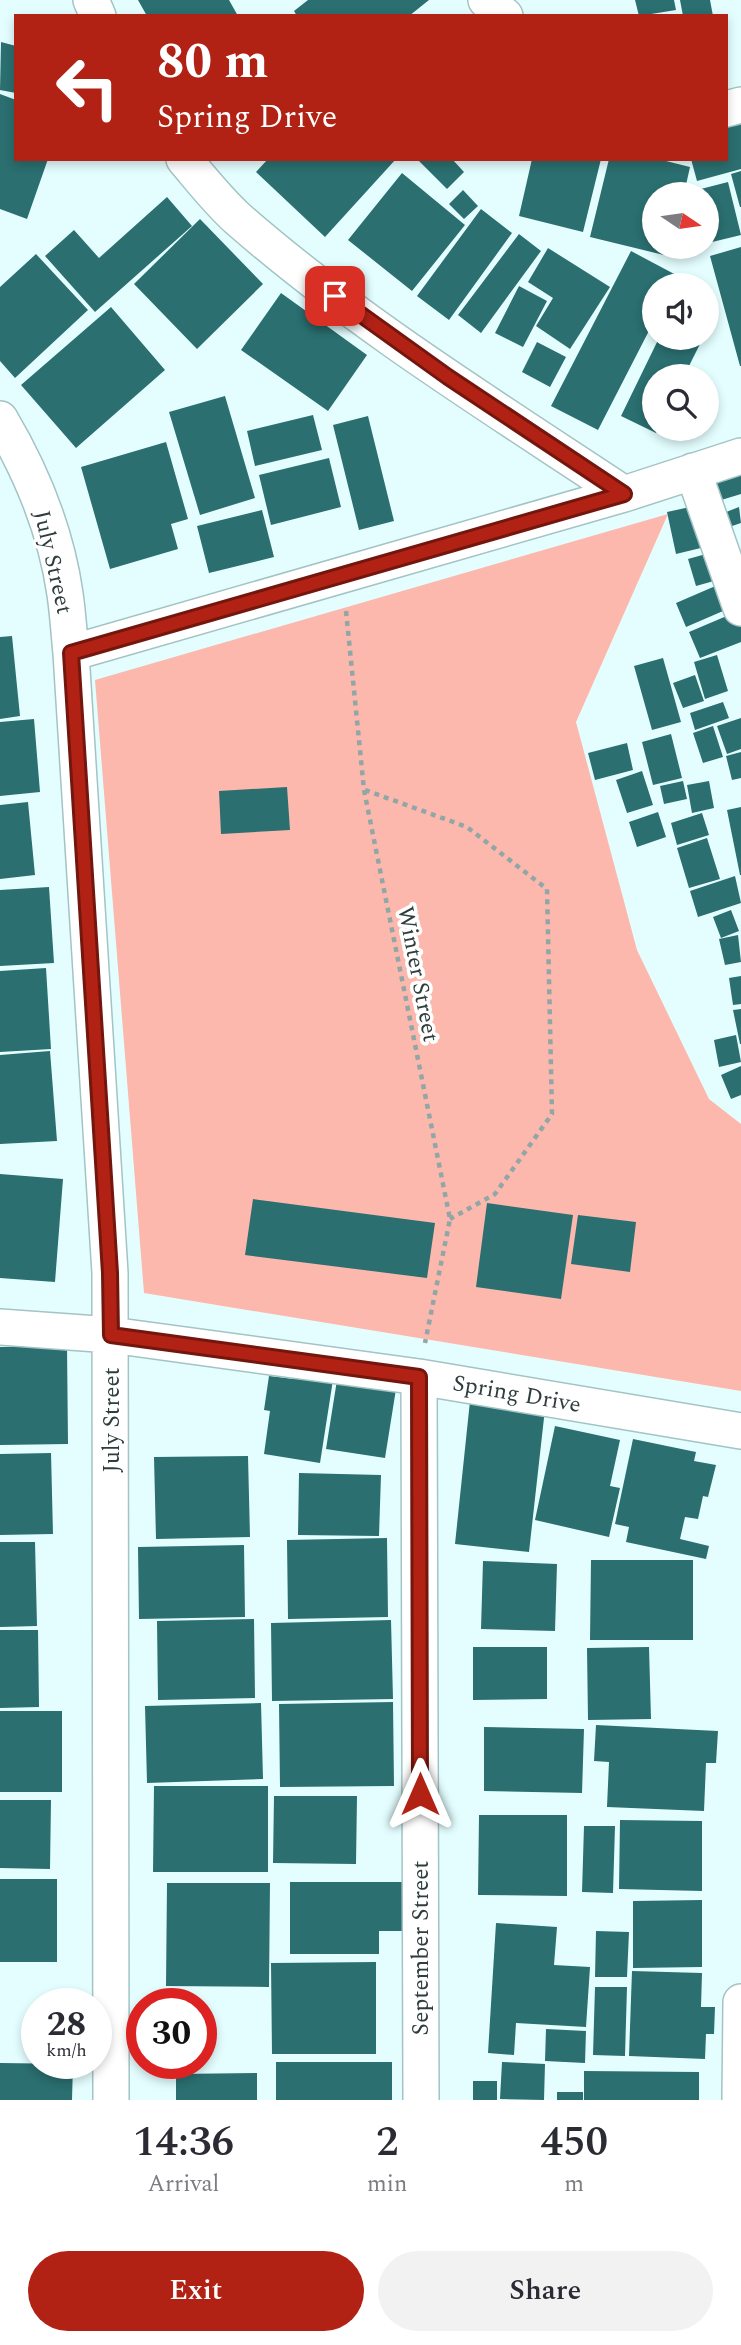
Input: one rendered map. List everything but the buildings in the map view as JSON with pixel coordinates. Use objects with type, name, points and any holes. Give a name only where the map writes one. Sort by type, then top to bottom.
[{"type":"street","points":[[486,0],[503,14]]},
{"type":"street","points":[[186,161],[236,217],[335,296],[448,377],[624,494]]},
{"type":"street","name":"July Street","points":[[0,419],[32,477],[53,536],[65,593],[71,653],[110,1273],[111,2100]]},
{"type":"street","points":[[71,653],[624,494],[741,456]]},
{"type":"street","points":[[685,473],[741,608]]},
{"type":"street","name":"Spring Drive","points":[[0,1327],[111,1335],[419,1377],[741,1431]]},
{"type":"street","name":"September Street","points":[[419,1377],[421,2100]]},
{"type":"street","points":[[740,2091],[741,2002]]},
{"type":"path","name":"Winter Street","points":[[342,575],[364,790],[450,1220],[419,1377]]},
{"type":"path","points":[[364,790],[467,827],[547,889],[552,1114],[495,1194],[450,1220]]},
{"type":"shaded area","points":[[668,514],[576,722],[637,950],[709,1099],[741,1124],[741,1391],[144,1293],[95,680]]},
{"type":"route","points":[[335,296],[448,377],[624,494],[71,653],[110,1273],[111,1335],[419,1377],[420,1794]]}]
